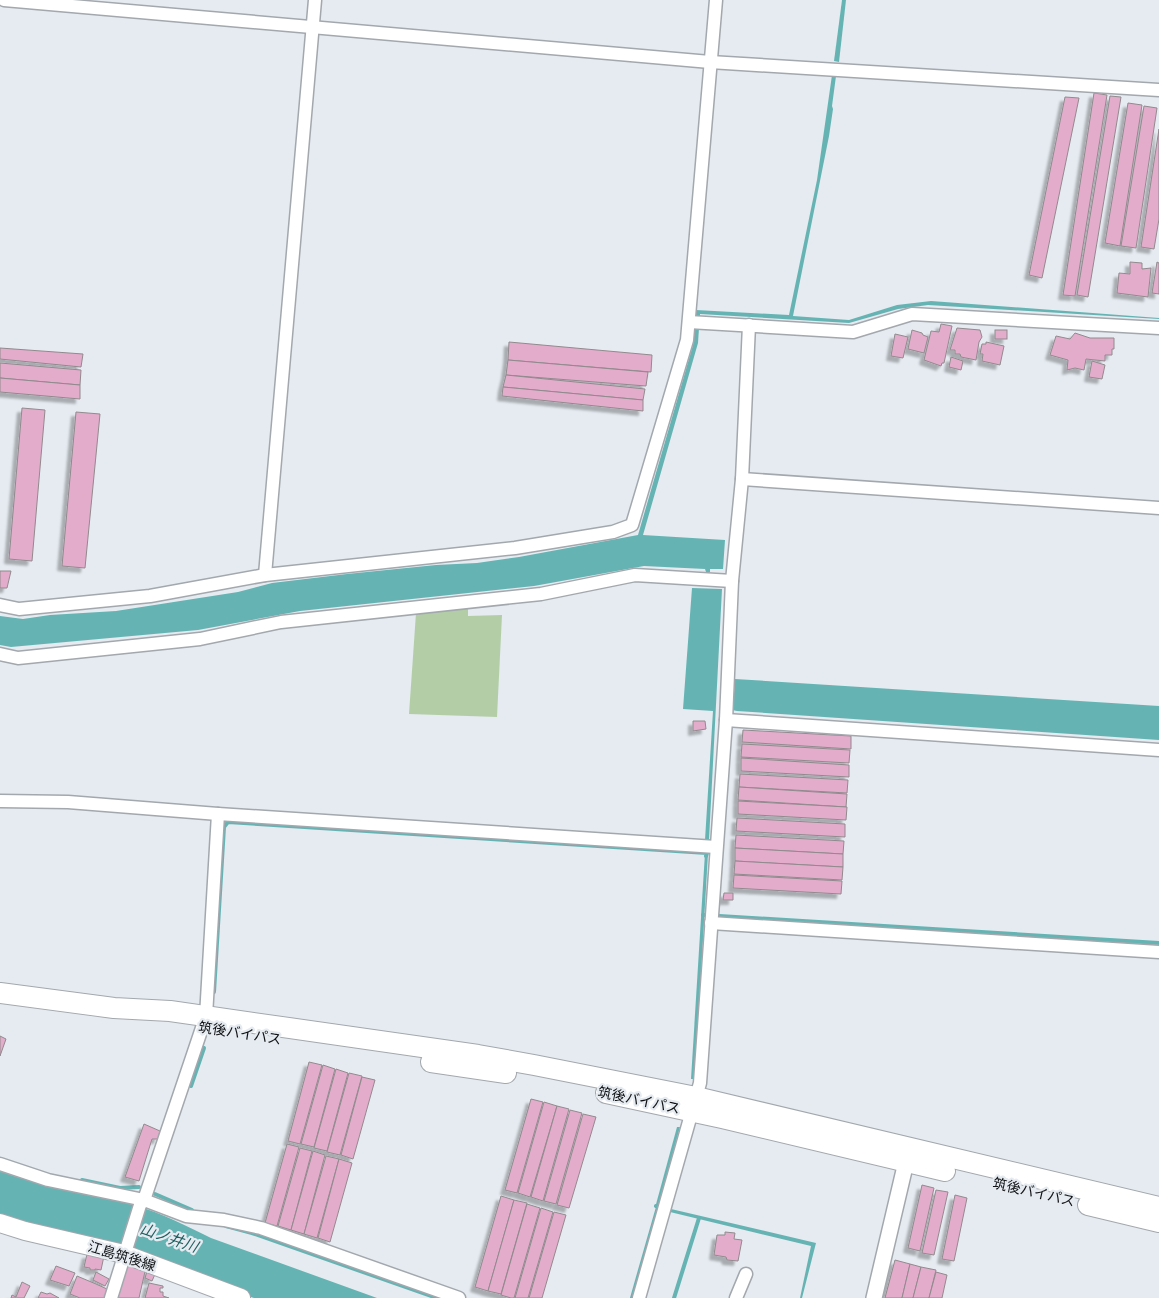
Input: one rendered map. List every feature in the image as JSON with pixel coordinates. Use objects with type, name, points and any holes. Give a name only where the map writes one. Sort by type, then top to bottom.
[{"type":"highway","name":"筑後バイパス","points":[[0,993],[204,1022],[694,1104],[1159,1207]]},
{"type":"highway","name":"筑後バイパス","points":[[694,1104],[906,1162],[1159,1222]]},
{"type":"main road","name":"江島筑後線","points":[[0,1223],[26,1231],[125,1252],[241,1298]]},
{"type":"street","points":[[4,0],[710,62],[1159,90]]},
{"type":"street","points":[[266,575],[315,0]]},
{"type":"street","points":[[0,605],[19,609],[150,596],[266,575],[515,548],[612,532],[632,525],[687,340],[716,0]]},
{"type":"street","points":[[689,322],[853,332],[912,314],[1159,328]]},
{"type":"street","points":[[639,1298],[700,1083],[726,716],[732,581],[742,479],[749,325]]},
{"type":"street","points":[[742,479],[1159,508]]},
{"type":"street","points":[[0,654],[18,658],[200,639],[281,622],[541,594],[635,575],[732,581]]},
{"type":"street","points":[[726,716],[1159,750]]},
{"type":"street","points":[[0,800],[68,802],[218,814],[716,847]]},
{"type":"street","points":[[111,1298],[204,1022],[218,814]]},
{"type":"street","points":[[711,923],[1159,952]]},
{"type":"street","points":[[874,1298],[906,1162]]},
{"type":"street","points":[[0,1164],[48,1180],[142,1202],[186,1216],[224,1220],[261,1228],[459,1298]]},
{"type":"street","points":[[736,1298],[746,1274]]},
{"type":"green space","points":[[468,606],[468,616],[502,615],[497,717],[409,714],[416,613]]},
{"type":"water","points":[[842,0],[846,0],[839,62],[834,61]]},
{"type":"water","points":[[832,75],[836,76],[829,136],[793,316],[849,320],[897,305],[931,301],[1159,319],[928,305],[898,309],[849,323],[700,314],[700,316],[695,316],[696,310],[789,315],[817,180]]},
{"type":"water","points":[[695,328],[699,328],[698,343],[643,535],[725,540],[723,569],[710,569],[710,572],[706,572],[705,569],[644,566],[534,586],[300,611],[198,630],[11,647],[0,645],[0,616],[23,619],[50,615],[116,611],[238,592],[272,583],[436,565],[477,563],[638,535],[693,345]]},
{"type":"water","points":[[692,588],[722,589],[709,840],[705,840],[713,711],[683,709]]},
{"type":"water","points":[[735,679],[1159,706],[1159,740],[737,711],[732,710],[733,697],[731,696],[734,693]]},
{"type":"water","points":[[705,853],[708,853],[695,1079],[691,1079]]},
{"type":"water","points":[[677,1127],[680,1127],[658,1209],[655,1208]]},
{"type":"water","name":"山ノ井川","points":[[0,1171],[33,1182],[144,1208],[211,1238],[377,1298],[254,1298],[0,1216]]},
{"type":"water","points":[[671,1209],[816,1243],[802,1298],[800,1298],[811,1246],[670,1212]]},
{"type":"building","points":[[1094,93],[1107,95],[1075,296],[1063,295]]},
{"type":"building","points":[[1110,96],[1121,97],[1088,297],[1077,295]]},
{"type":"building","points":[[1065,97],[1079,98],[1042,278],[1029,275]]},
{"type":"building","points":[[1128,103],[1142,105],[1120,246],[1105,243]]},
{"type":"building","points":[[1144,106],[1157,108],[1136,248],[1121,246]]},
{"type":"building","points":[[1159,129],[1159,219],[1154,249],[1141,247]]},
{"type":"building","points":[[1130,262],[1142,263],[1142,269],[1151,268],[1148,297],[1117,293],[1119,273],[1130,274]]},
{"type":"building","points":[[1157,262],[1159,263],[1159,294],[1152,293]]},
{"type":"building","points":[[941,324],[952,326],[944,363],[941,366],[924,360],[931,331],[939,332]]},
{"type":"building","points":[[957,328],[980,330],[982,337],[979,342],[976,360],[961,357],[960,354],[955,354],[955,350],[950,350]]},
{"type":"building","points":[[912,330],[928,337],[924,353],[908,349]]},
{"type":"building","points":[[995,330],[1007,330],[1007,339],[995,339]]},
{"type":"building","points":[[1075,333],[1090,338],[1114,338],[1112,355],[1105,355],[1105,361],[1086,359],[1084,370],[1075,368],[1067,370],[1068,360],[1050,355],[1056,336],[1070,339]]},
{"type":"building","points":[[895,334],[908,337],[903,358],[891,356]]},
{"type":"building","points":[[509,342],[652,355],[651,372],[508,360]]},
{"type":"building","points":[[986,342],[1004,346],[1000,365],[982,361],[983,354],[980,354],[982,344],[986,344]]},
{"type":"building","points":[[0,348],[83,354],[81,367],[0,359]]},
{"type":"building","points":[[951,357],[963,361],[961,370],[949,367]]},
{"type":"building","points":[[508,360],[648,372],[646,386],[506,375]]},
{"type":"building","points":[[1092,361],[1105,365],[1102,379],[1089,377]]},
{"type":"building","points":[[0,363],[81,370],[80,385],[0,378]]},
{"type":"building","points":[[506,375],[645,389],[643,400],[503,387]]},
{"type":"building","points":[[0,378],[80,385],[80,399],[0,392]]},
{"type":"building","points":[[503,387],[643,400],[643,411],[502,396]]},
{"type":"building","points":[[22,408],[45,410],[32,561],[9,559]]},
{"type":"building","points":[[76,412],[100,414],[85,568],[62,566]]},
{"type":"building","points":[[0,571],[11,571],[7,588],[0,588]]},
{"type":"building","points":[[693,721],[705,721],[706,729],[693,731]]},
{"type":"building","points":[[743,730],[851,736],[851,749],[742,742]]},
{"type":"building","points":[[742,744],[850,750],[849,763],[741,757]]},
{"type":"building","points":[[741,758],[849,765],[849,777],[741,771]]},
{"type":"building","points":[[740,774],[848,780],[847,793],[739,787]]},
{"type":"building","points":[[739,787],[847,794],[846,807],[738,800]]},
{"type":"building","points":[[738,801],[847,807],[846,820],[738,814]]},
{"type":"building","points":[[737,818],[845,824],[845,837],[736,831]]},
{"type":"building","points":[[736,835],[844,841],[843,854],[735,848]]},
{"type":"building","points":[[735,848],[843,854],[843,867],[735,861]]},
{"type":"building","points":[[735,861],[843,867],[842,880],[734,874]]},
{"type":"building","points":[[734,875],[842,881],[841,894],[733,888]]},
{"type":"building","points":[[724,893],[733,893],[733,900],[723,900]]},
{"type":"building","points":[[0,1036],[6,1039],[0,1056]]},
{"type":"building","points":[[309,1062],[322,1065],[300,1144],[288,1141]]},
{"type":"building","points":[[323,1065],[335,1069],[314,1147],[301,1144]]},
{"type":"building","points":[[336,1069],[348,1073],[327,1151],[314,1148]]},
{"type":"building","points":[[349,1073],[362,1076],[340,1155],[327,1152]]},
{"type":"building","points":[[362,1077],[375,1080],[353,1159],[341,1155]]},
{"type":"building","points":[[531,1099],[543,1102],[517,1193],[505,1190]]},
{"type":"building","points":[[544,1102],[557,1106],[530,1197],[518,1193]]},
{"type":"building","points":[[557,1106],[569,1109],[543,1201],[531,1197]]},
{"type":"building","points":[[570,1110],[582,1113],[556,1204],[544,1201]]},
{"type":"building","points":[[583,1114],[596,1117],[569,1208],[557,1205]]},
{"type":"building","points":[[144,1124],[160,1131],[158,1139],[152,1139],[139,1181],[125,1177]]},
{"type":"building","points":[[287,1144],[299,1147],[277,1226],[265,1223]]},
{"type":"building","points":[[300,1148],[312,1151],[291,1230],[278,1226]]},
{"type":"building","points":[[313,1151],[325,1155],[304,1234],[291,1230]]},
{"type":"building","points":[[326,1156],[339,1159],[317,1238],[304,1234]]},
{"type":"building","points":[[339,1159],[352,1163],[330,1242],[318,1238]]},
{"type":"building","points":[[922,1185],[934,1188],[920,1251],[908,1248]]},
{"type":"building","points":[[936,1190],[948,1192],[934,1255],[922,1253]]},
{"type":"building","points":[[955,1195],[967,1198],[954,1261],[942,1259]]},
{"type":"building","points":[[501,1196],[514,1200],[488,1291],[475,1287]]},
{"type":"building","points":[[514,1200],[527,1203],[501,1294],[488,1291]]},
{"type":"building","points":[[527,1204],[540,1208],[514,1298],[511,1298],[501,1295]]},
{"type":"building","points":[[541,1208],[553,1212],[528,1298],[515,1298]]},
{"type":"building","points":[[554,1212],[566,1215],[542,1298],[529,1298]]},
{"type":"building","points":[[725,1232],[735,1233],[734,1239],[742,1240],[738,1261],[727,1260],[726,1257],[714,1255],[717,1235],[725,1235]]},
{"type":"building","points":[[87,1254],[104,1256],[101,1270],[90,1270],[90,1268],[84,1267]]},
{"type":"building","points":[[895,1260],[910,1264],[902,1298],[885,1298]]},
{"type":"building","points":[[910,1264],[921,1267],[913,1298],[902,1298]]},
{"type":"building","points":[[125,1265],[138,1269],[138,1266],[146,1267],[139,1298],[117,1298]]},
{"type":"building","points":[[56,1266],[75,1273],[69,1286],[50,1280]]},
{"type":"building","points":[[921,1267],[936,1270],[929,1298],[913,1298]]},
{"type":"building","points":[[148,1268],[156,1272],[152,1281],[145,1278]]},
{"type":"building","points":[[96,1272],[109,1279],[105,1286],[93,1280]]},
{"type":"building","points":[[936,1272],[947,1275],[942,1298],[929,1298]]},
{"type":"building","points":[[77,1276],[107,1289],[105,1298],[80,1298],[70,1294]]},
{"type":"building","points":[[22,1282],[30,1286],[24,1298],[11,1298],[12,1295],[16,1297]]},
{"type":"building","points":[[149,1283],[163,1286],[163,1288],[160,1288],[160,1292],[163,1292],[163,1296],[169,1298],[145,1298]]},
{"type":"building","points":[[41,1292],[50,1293],[59,1298],[38,1298]]},
{"type":"waterway","points":[[214,992],[224,827],[228,822],[707,853],[706,856]]},
{"type":"waterway","points":[[703,915],[1159,943]]},
{"type":"waterway","points":[[191,1086],[204,1048]]},
{"type":"waterway","points":[[82,1180],[120,1188],[139,1187]]},
{"type":"waterway","points":[[155,1194],[192,1210]]},
{"type":"waterway","points":[[632,1298],[658,1207],[656,1206]]},
{"type":"waterway","points":[[674,1298],[699,1218]]},
{"type":"waterway","points":[[226,1226],[252,1233],[437,1298]]}]
